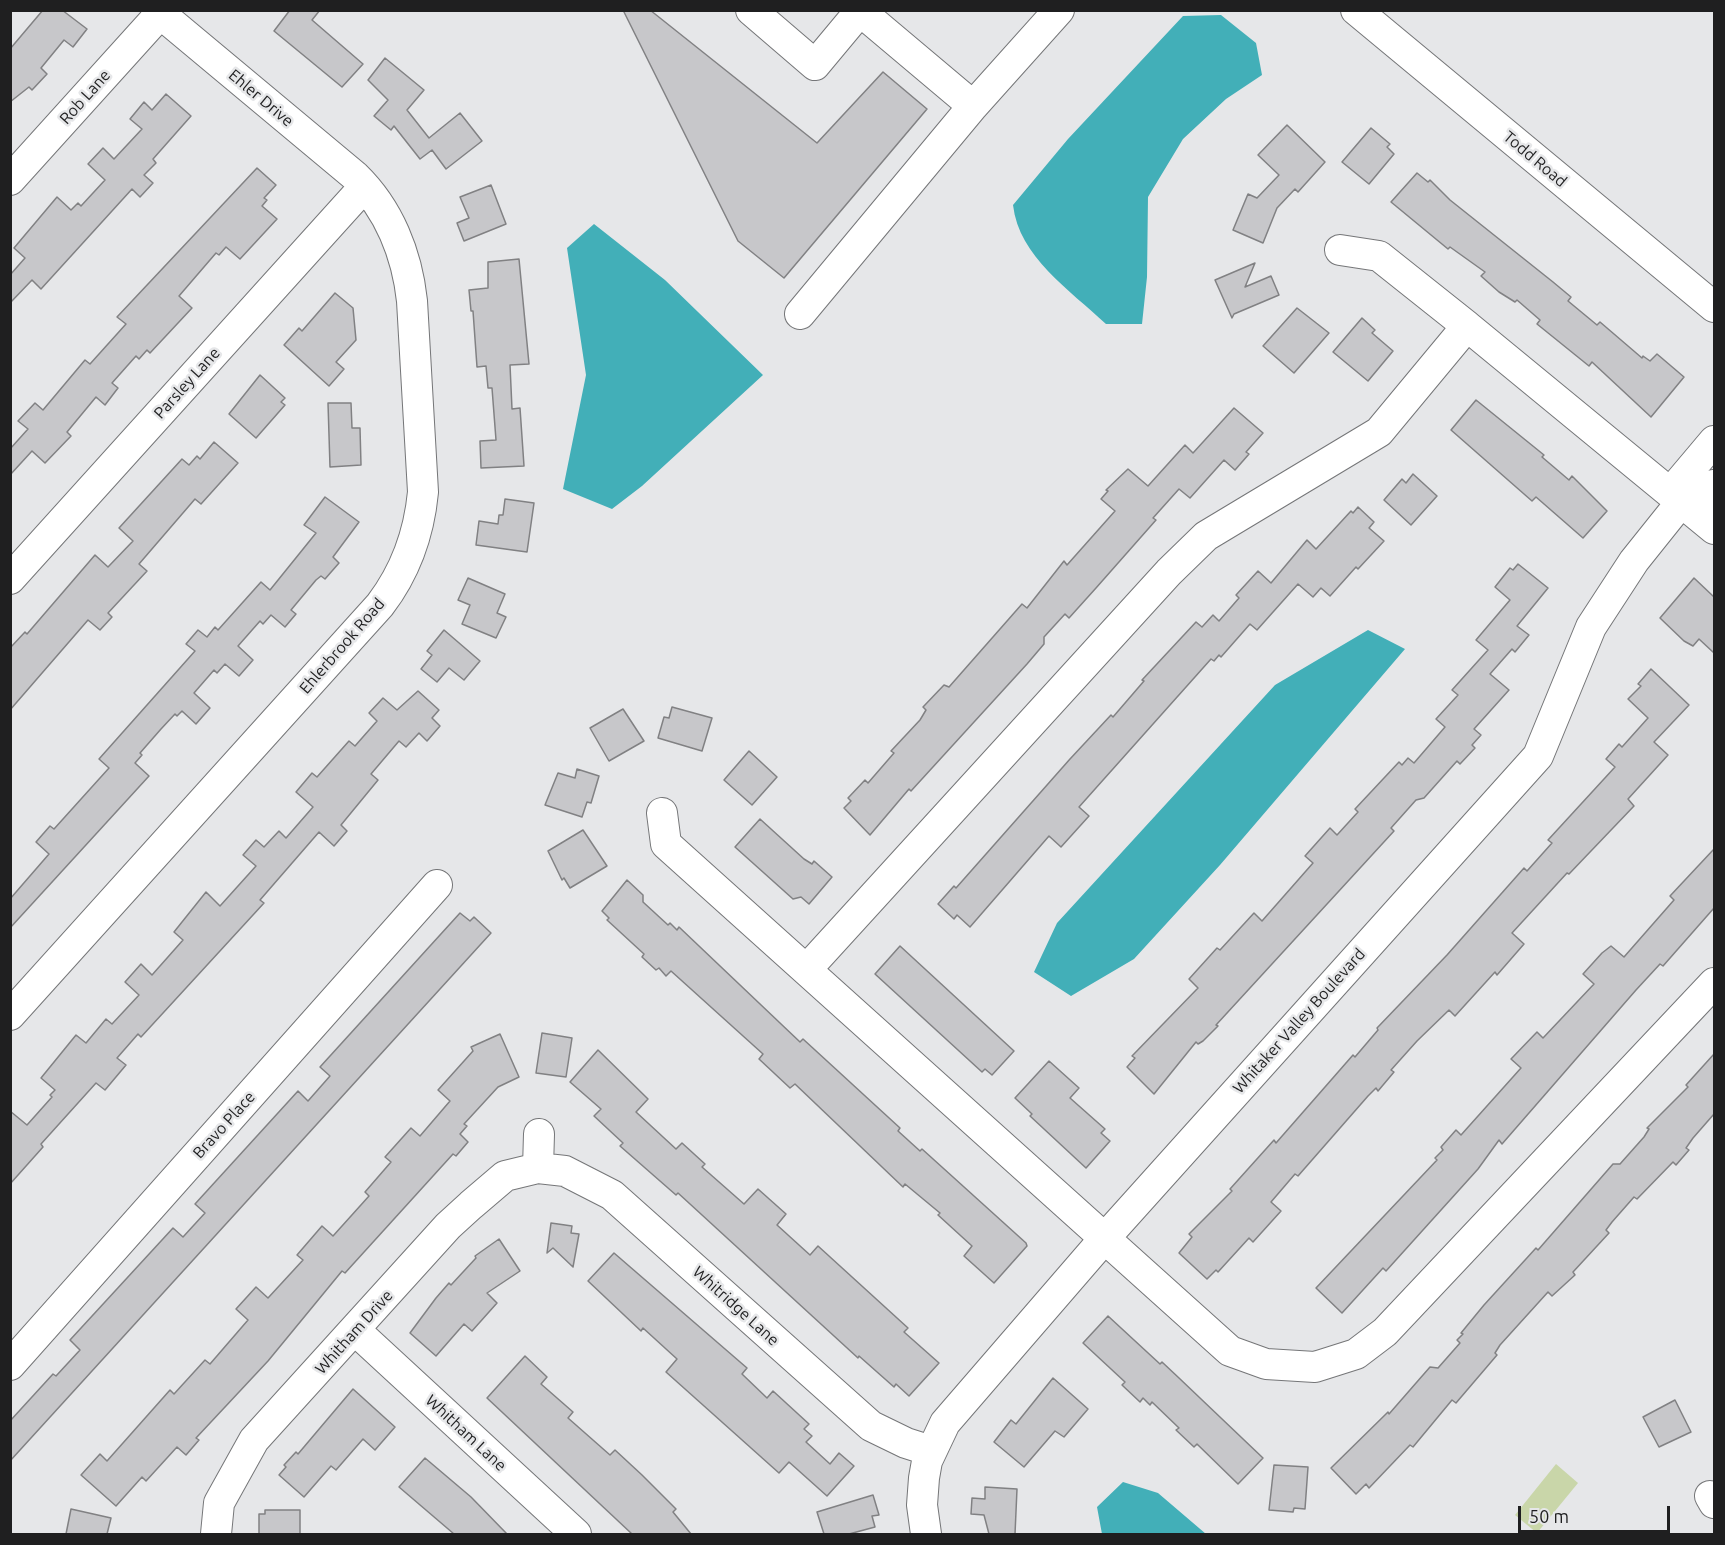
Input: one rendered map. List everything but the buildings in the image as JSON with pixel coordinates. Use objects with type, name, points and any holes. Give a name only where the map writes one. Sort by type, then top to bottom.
[{"type":"street","points":[[751,10],[815,65],[860,11],[973,106]]},
{"type":"street","points":[[800,314],[973,106],[1059,10]]},
{"type":"street","name":"Todd Road","points":[[1356,10],[1714,307]]},
{"type":"street","name":"Rob Lane","points":[[10,180],[158,12]]},
{"type":"street","name":"Ehler Drive","points":[[158,12],[344,166],[364,187]]},
{"type":"street","name":"Parsley Lane","points":[[10,579],[364,187]]},
{"type":"street","name":"Ehlerbrook Road","points":[[10,1015],[375,611],[406,564],[420,520],[423,492],[408,270],[395,234],[371,193],[364,187]]},
{"type":"street","points":[[1340,250],[1379,256],[1690,508]]},
{"type":"street","points":[[806,970],[1176,565],[1206,536],[1379,432],[1467,326]]},
{"type":"street","name":"Whitaker Valley Boulevard","points":[[1690,508],[1714,441]]},
{"type":"street","name":"Whitaker Valley Boulevard","points":[[926,1534],[922,1514],[922,1487],[931,1452],[951,1415],[1104,1239],[1538,756],[1591,627],[1634,561],[1714,485]]},
{"type":"street","points":[[662,813],[666,844],[1230,1351],[1266,1364],[1314,1367],[1356,1354],[1385,1332],[1714,984]]},
{"type":"street","name":"Bravo Place","points":[[10,1365],[437,885]]},
{"type":"street","points":[[538,1168],[539,1134]]},
{"type":"street","name":"Whitham Drive","points":[[216,1534],[219,1503],[254,1440],[356,1331],[448,1226],[505,1176],[538,1168]]},
{"type":"street","name":"Whitridge Lane","points":[[538,1168],[566,1171],[612,1195],[871,1426],[931,1452]]},
{"type":"street","name":"Whitham Lane","points":[[356,1331],[576,1534]]},
{"type":"green space","points":[[1556,1464],[1578,1483],[1537,1533],[1515,1515]]},
{"type":"water","points":[[1221,15],[1256,43],[1262,75],[1226,99],[1183,139],[1148,197],[1147,277],[1142,324],[1106,324],[1062,285],[1036,257],[1017,224],[1013,205],[1068,139],[1183,16]]},
{"type":"water","points":[[594,224],[665,280],[763,375],[642,486],[612,509],[563,489],[586,375],[567,248]]},
{"type":"water","points":[[1368,630],[1405,649],[1220,865],[1134,959],[1071,996],[1034,972],[1057,923],[1275,685]]},
{"type":"water","points":[[1123,1482],[1158,1493],[1206,1534],[1102,1534],[1097,1507]]}]
